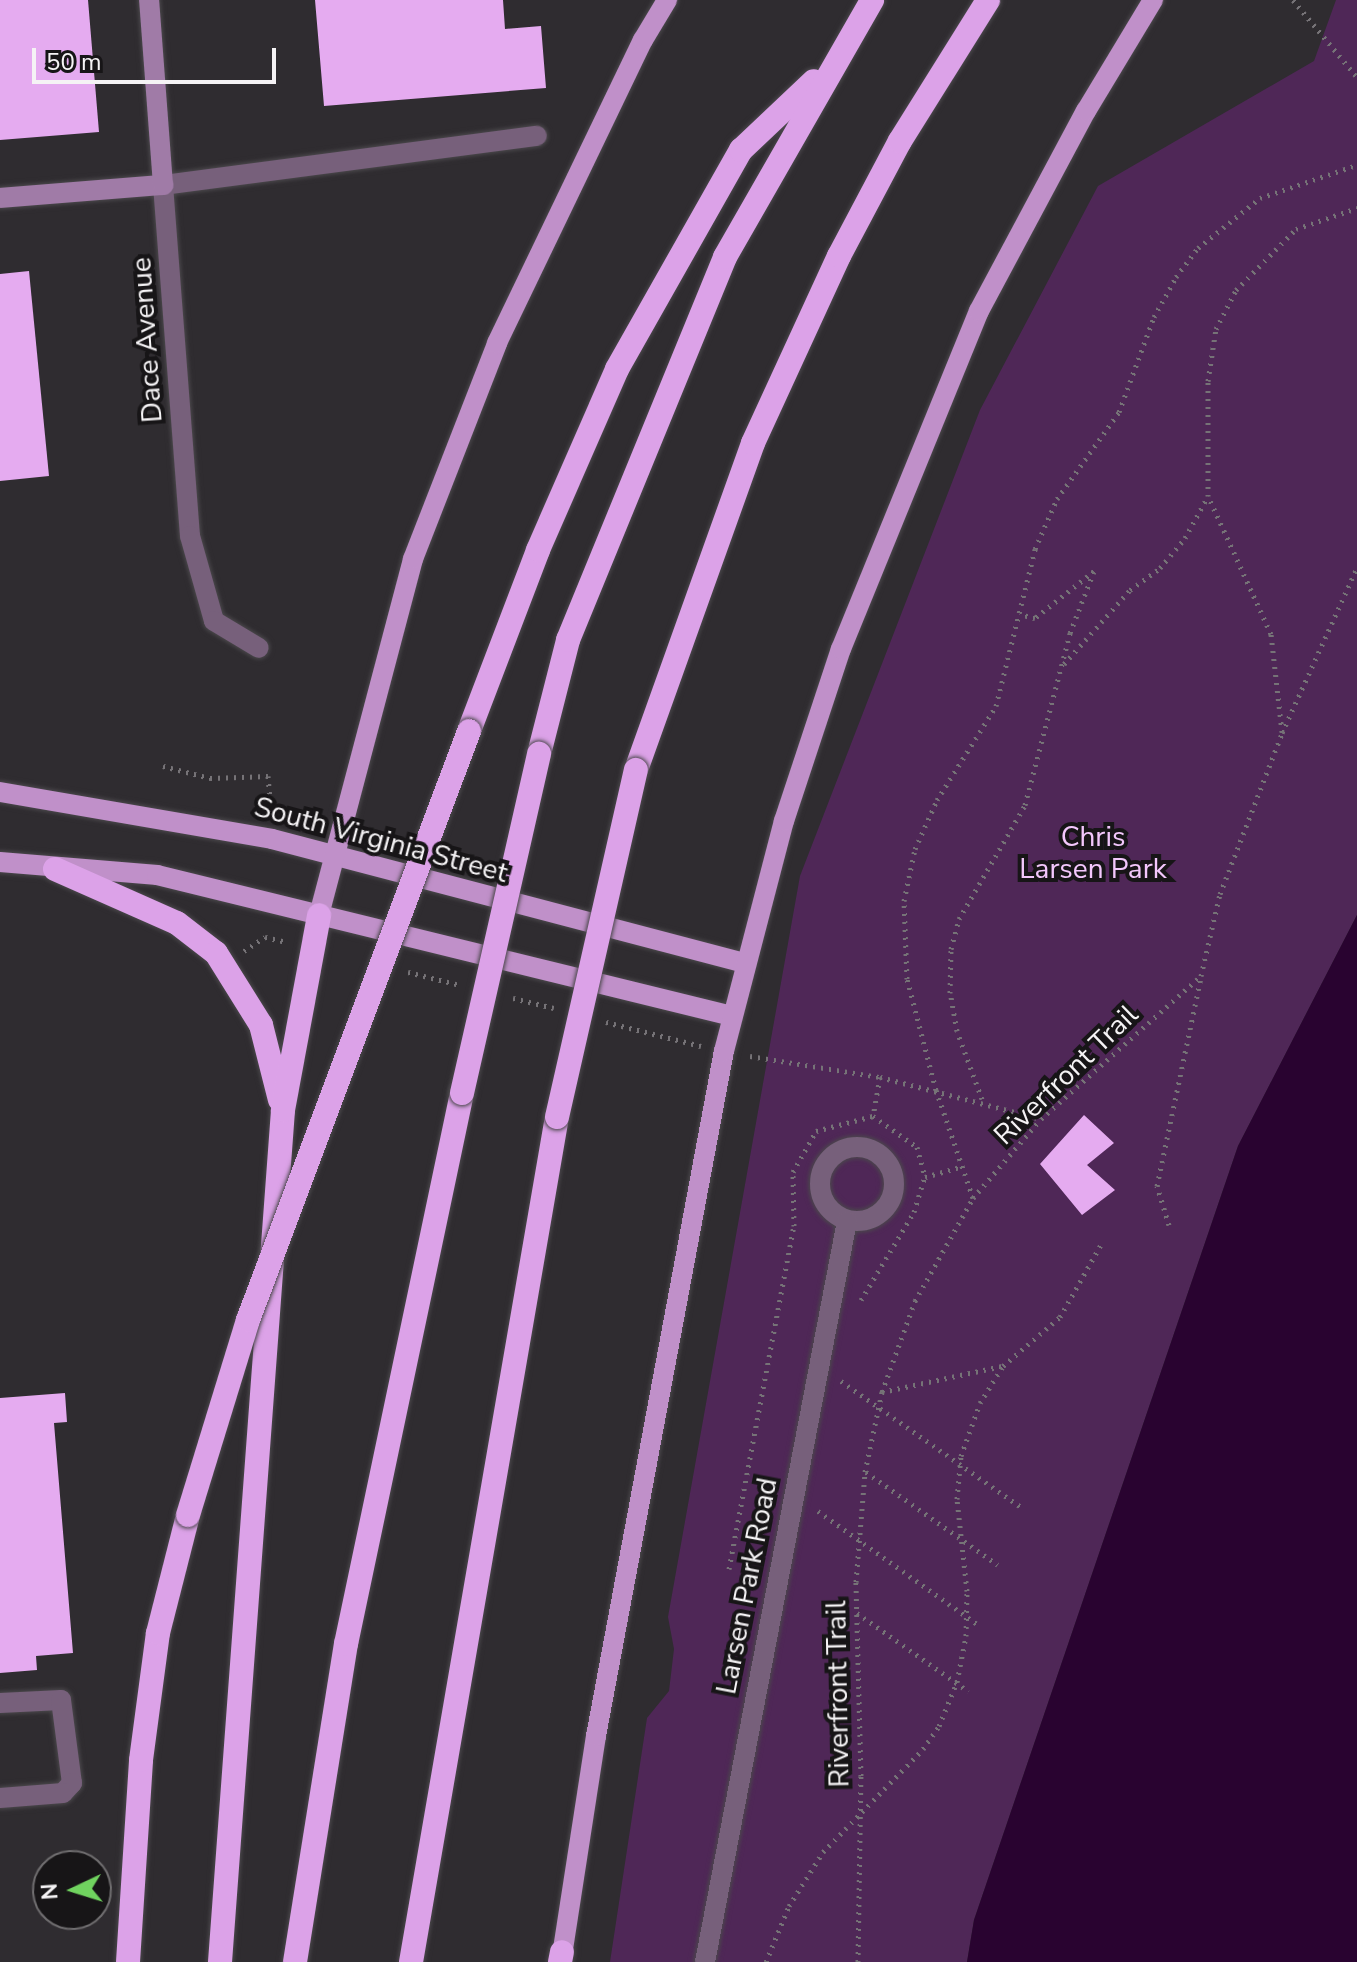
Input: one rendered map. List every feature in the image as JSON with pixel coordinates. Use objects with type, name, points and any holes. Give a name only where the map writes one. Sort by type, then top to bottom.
[{"type":"highway","points":[[295,1962],[346,1644],[462,1093],[568,640],[668,389],[725,257],[833,63],[872,0]]},
{"type":"highway","points":[[411,1962],[557,1117],[636,770],[753,443],[846,243],[900,141],[988,0]]},
{"type":"highway","points":[[128,1962],[145,1732],[158,1633],[188,1515],[248,1320],[538,550],[617,369],[741,150],[833,63]]},
{"type":"highway","points":[[55,869],[177,923],[225,964],[261,1025],[283,1110]]},
{"type":"highway","points":[[220,1962],[283,1110],[319,915]]},
{"type":"main road","points":[[319,915],[331,856],[413,559],[486,372],[643,40],[667,0]]},
{"type":"main road","points":[[561,1959],[596,1736],[724,1051],[744,963],[841,649],[961,353],[1079,124],[1153,0]]},
{"type":"main road","name":"South Virginia Street","points":[[0,792],[199,823],[744,963]]},
{"type":"main road","points":[[0,862],[55,869],[157,875],[732,1016]]},
{"type":"street","name":"Dace Avenue","points":[[149,0],[190,536],[214,621],[259,648]]},
{"type":"street","points":[[0,198],[163,185],[537,136]]},
{"type":"street","name":"Larsen Park Road","points":[[705,1962],[847,1221]]},
{"type":"street","points":[[0,1703],[61,1700],[72,1783],[63,1793],[0,1798]]},
{"type":"path","points":[[1293,0],[1357,77]]},
{"type":"path","points":[[973,1198],[936,1090],[907,979],[904,901],[915,849],[937,800],[996,706],[1035,549],[1057,499],[1119,412],[1154,317],[1198,248],[1260,198],[1357,165]]},
{"type":"path","points":[[1282,733],[1271,634],[1208,496],[1208,381],[1216,329],[1236,290],[1296,229],[1357,208]]},
{"type":"path","points":[[1061,668],[1085,635],[1160,568],[1185,538],[1208,496]]},
{"type":"path","points":[[1169,1225],[1157,1186],[1220,894],[1282,733],[1357,568]]},
{"type":"path","points":[[983,1100],[957,1031],[950,993],[951,949],[959,919],[1025,805],[1061,668],[1094,571],[1035,618],[1019,614]]},
{"type":"path","points":[[225,964],[265,937],[312,947]]},
{"type":"path","points":[[403,970],[464,986]]},
{"type":"path","name":"Riverfront Trail","points":[[858,1962],[860,1810],[856,1612],[859,1539],[865,1472],[882,1392],[915,1301],[973,1198],[1041,1119],[1201,976]]},
{"type":"path","points":[[510,997],[571,1013]]},
{"type":"path","points":[[602,1020],[724,1051],[880,1077],[983,1100],[1041,1119]]},
{"type":"path","points":[[873,1116],[880,1077]]},
{"type":"path","points":[[729,1569],[794,1226],[793,1172],[816,1131],[834,1122],[873,1116],[917,1147],[925,1177],[914,1212],[854,1312]]},
{"type":"path","points":[[925,1177],[960,1167]]},
{"type":"path","points":[[766,1962],[789,1906],[823,1852],[860,1810],[923,1749],[957,1682],[966,1615],[960,1538],[960,1465],[980,1403],[1003,1366],[1060,1317],[1103,1241]]},
{"type":"path","points":[[882,1392],[1003,1366]]},
{"type":"path","points":[[837,1394],[843,1367]]},
{"type":"path","points":[[840,1380],[1024,1509]]},
{"type":"path","points":[[865,1472],[998,1565]]},
{"type":"path","points":[[811,1523],[814,1508],[980,1626]]},
{"type":"path","points":[[856,1612],[968,1691]]},
{"type":"green space","name":"Chris Larsen Park","points":[[1336,0],[1357,0],[1357,915],[1238,1146],[974,1920],[967,1962],[610,1962],[647,1718],[669,1691],[674,1649],[668,1617],[800,876],[980,410],[1098,186],[1314,61]]},
{"type":"shaded area","points":[[1357,915],[1357,1962],[967,1962],[974,1920],[1238,1146]]},
{"type":"building","points":[[0,0],[88,0],[99,132],[0,140]]},
{"type":"building","points":[[315,0],[503,0],[505,29],[541,26],[546,88],[324,106]]},
{"type":"building","points":[[29,271],[49,476],[0,481],[0,274]]},
{"type":"building","points":[[1084,1115],[1114,1143],[1087,1165],[1115,1190],[1082,1215],[1040,1164]]},
{"type":"building","points":[[65,1393],[67,1422],[54,1423],[73,1653],[36,1656],[37,1670],[0,1673],[0,1398]]}]
